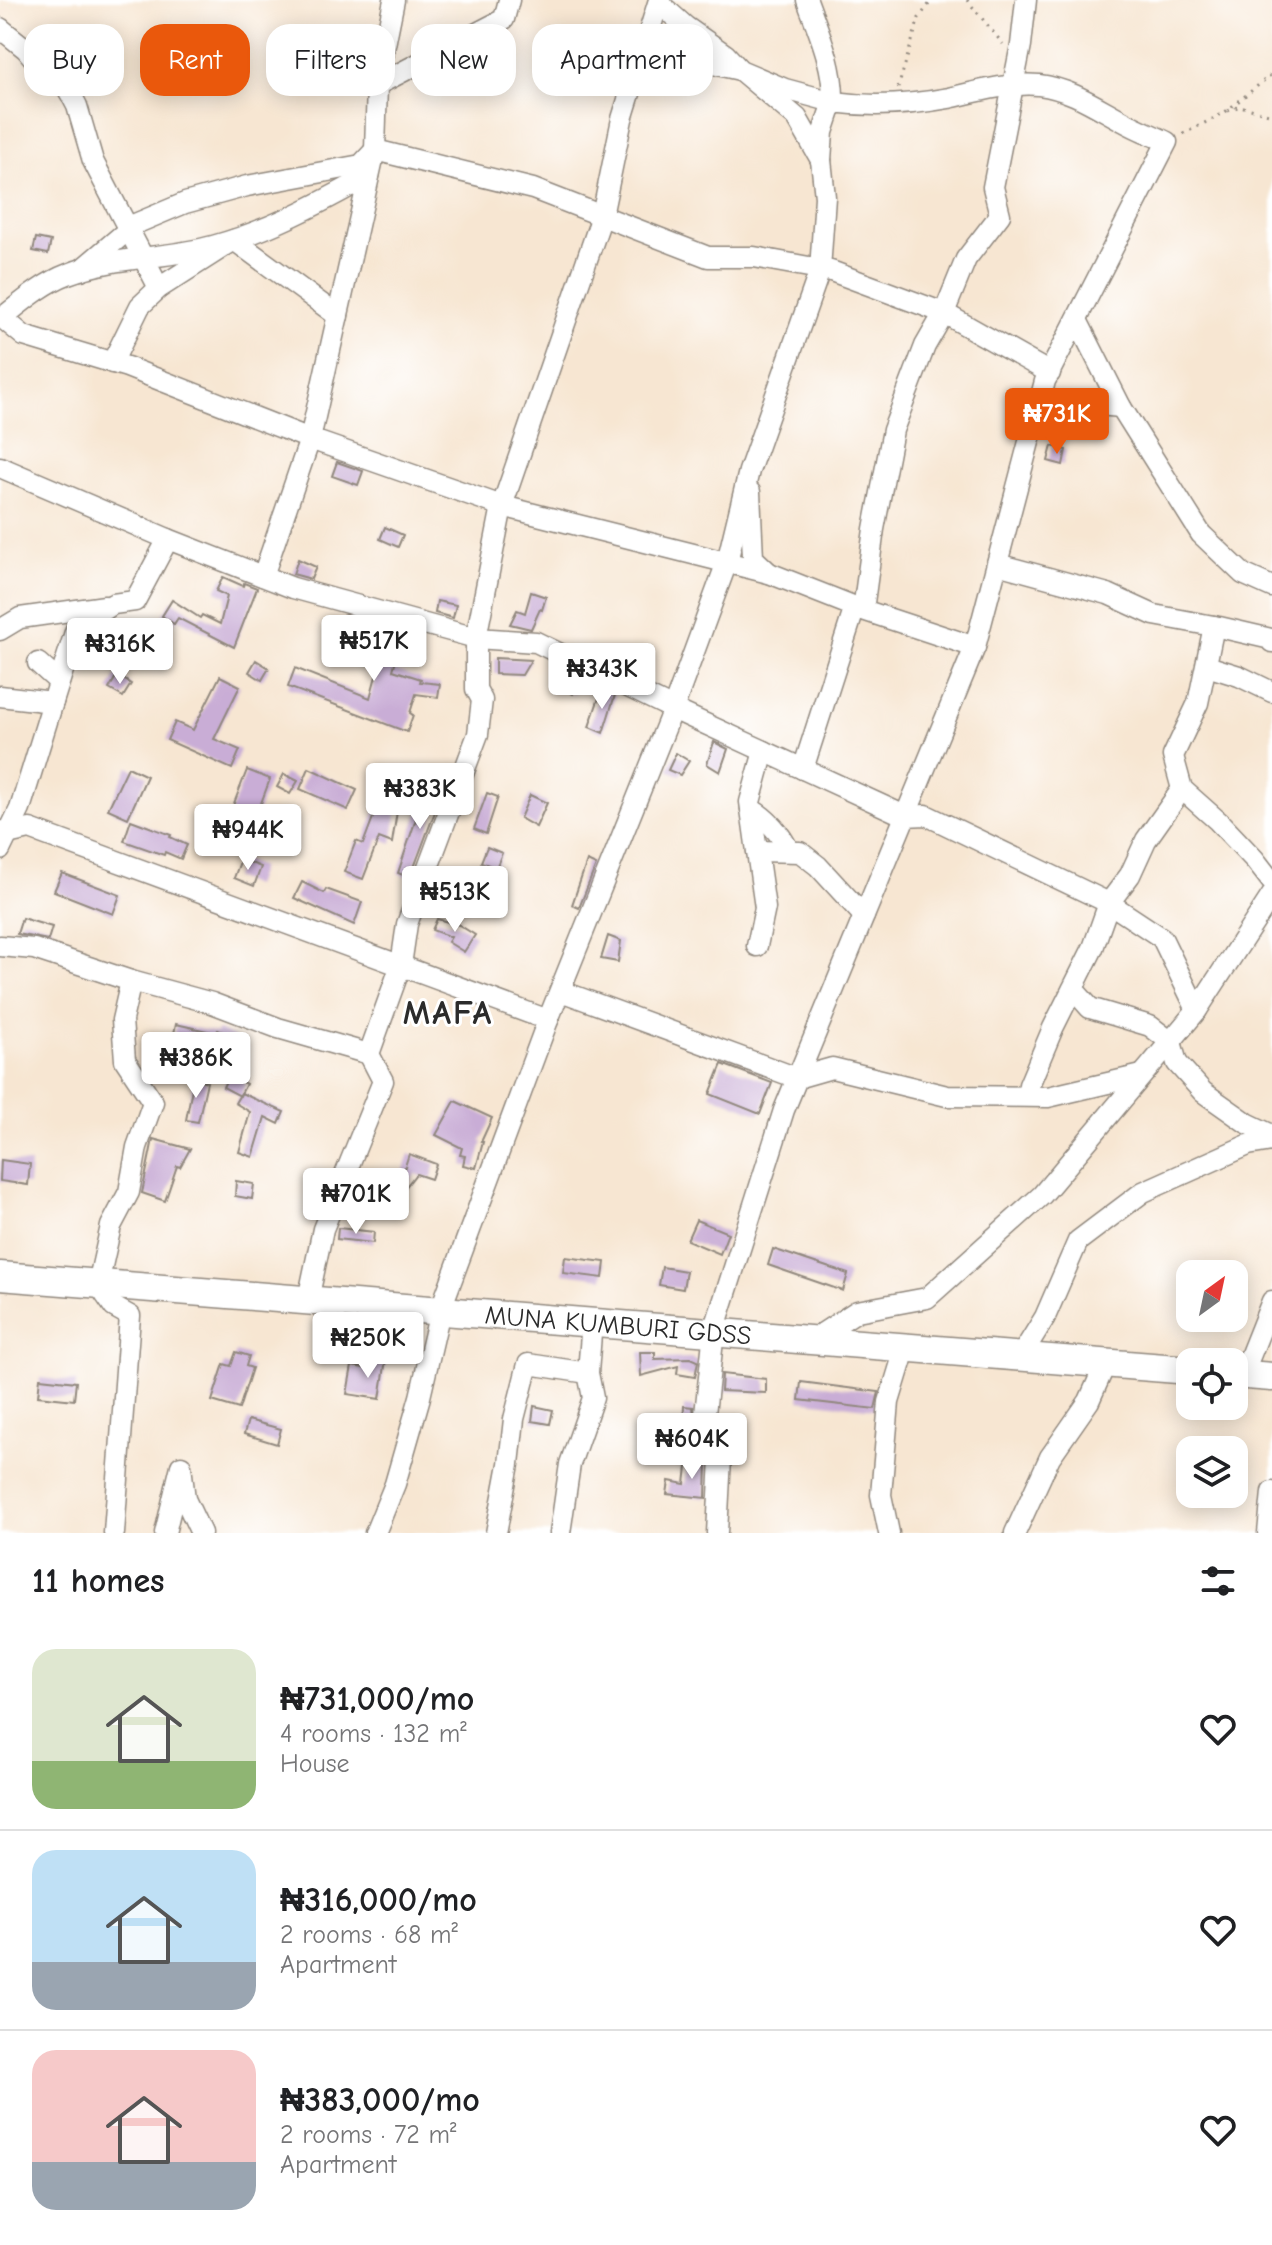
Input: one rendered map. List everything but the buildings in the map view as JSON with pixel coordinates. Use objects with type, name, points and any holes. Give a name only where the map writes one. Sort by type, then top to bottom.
[{"type":"highway","name":"MUNA KUMBURI GDSS","points":[[0,1276],[1176,1369]]},
{"type":"highway","points":[[1248,1375],[1272,1377]]},
{"type":"street","points":[[389,24],[394,0]]},
{"type":"street","points":[[395,76],[504,19],[509,0]]},
{"type":"street","points":[[375,1533],[395,1484],[440,1311],[548,1020],[673,709],[727,562],[749,471],[820,270],[825,197],[821,160],[823,132],[833,102],[833,85],[824,44],[807,0]]},
{"type":"street","points":[[803,769],[859,608],[893,430],[925,346],[944,313],[966,259],[1000,215],[993,187],[1021,45],[1026,0]]},
{"type":"street","points":[[652,24],[659,1],[797,118],[821,160]]},
{"type":"street","points":[[0,28],[24,47]]},
{"type":"street","points":[[713,64],[740,70],[785,89],[833,102],[863,106],[946,98],[1037,84],[1074,93],[1167,142],[1050,373],[1040,400],[975,647],[784,1110],[714,1331],[705,1414],[721,1458],[717,1533]]},
{"type":"street","points":[[72,96],[93,161],[159,288]]},
{"type":"street","points":[[263,576],[310,439],[375,150],[377,96]]},
{"type":"street","points":[[369,1054],[401,965],[407,924],[478,734],[482,700],[476,689],[476,638],[502,506],[602,216],[629,96]]},
{"type":"street","points":[[375,150],[533,189],[708,257],[754,257],[843,275],[944,313],[1050,373]]},
{"type":"street","points":[[81,270],[130,229],[185,203],[247,186],[361,165],[375,150]]},
{"type":"street","points":[[369,176],[258,233],[209,247],[142,257],[66,274],[1,317],[24,336],[112,363],[310,439],[502,506],[769,573],[859,608],[975,647]]},
{"type":"street","points":[[112,363],[140,306],[159,288],[234,240]]},
{"type":"street","points":[[234,240],[338,316]]},
{"type":"street","points":[[1077,320],[1121,407],[1201,534],[1243,574],[1272,587]]},
{"type":"street","points":[[1040,400],[1121,407]]},
{"type":"street","points":[[0,467],[168,539],[293,588],[476,638],[536,642],[905,816],[926,815],[1109,903],[1162,938],[1197,1010]]},
{"type":"street","points":[[749,471],[753,558],[769,573]]},
{"type":"street","points":[[0,630],[20,618],[135,601],[168,539]]},
{"type":"street","points":[[997,564],[1108,594],[1154,615],[1271,639],[1272,642]]},
{"type":"street","points":[[2,838],[20,809],[76,629],[113,604]]},
{"type":"street","points":[[1214,626],[1198,703],[1173,756],[1182,789],[1218,821],[1272,882]]},
{"type":"street","points":[[38,663],[59,682]]},
{"type":"street","points":[[1207,666],[1239,676],[1272,692]]},
{"type":"street","points":[[0,696],[53,702]]},
{"type":"street","points":[[757,946],[765,908],[750,802],[764,751]]},
{"type":"street","points":[[1027,1096],[1053,1028],[1093,948],[1109,903],[1130,875],[1151,832],[1182,789]]},
{"type":"street","points":[[751,809],[762,815],[783,839],[789,851]]},
{"type":"street","points":[[2,838],[30,829],[548,1020]]},
{"type":"street","points":[[757,851],[800,852],[818,866],[864,916]]},
{"type":"street","points":[[1272,854],[1272,860]]},
{"type":"street","points":[[814,1339],[857,1311],[927,1298],[1042,1195],[1197,1010],[1272,895]]},
{"type":"street","points":[[0,946],[34,949],[131,981],[212,1003],[278,1028],[369,1054],[383,1081],[323,1229],[308,1300]]},
{"type":"street","points":[[114,1533],[130,1316],[114,1307],[98,1284],[111,1226],[129,1192],[137,1147],[153,1102],[125,1060],[122,1020],[131,981]]},
{"type":"street","points":[[1073,989],[1090,1008],[1150,1026],[1171,1042],[1177,1063],[1203,1092],[1272,1138]]},
{"type":"street","points":[[561,991],[797,1078],[832,1068],[947,1096],[1048,1097],[1143,1075]]},
{"type":"street","points":[[1021,1356],[1045,1317],[1078,1241],[1143,1192],[1248,1145],[1272,1138]]},
{"type":"street","points":[[1248,1354],[1272,1301]]},
{"type":"street","points":[[560,1533],[570,1464],[593,1398],[588,1373],[592,1321]]},
{"type":"street","points":[[889,1533],[881,1495],[889,1402],[906,1346]]},
{"type":"street","points":[[1015,1533],[1050,1457],[1089,1401],[1106,1363]]},
{"type":"street","points":[[496,1533],[514,1419],[528,1364],[588,1373]]},
{"type":"street","points":[[165,1533],[181,1466],[185,1499],[201,1533]]},
{"type":"street","points":[[1268,1533],[1272,1492]]},
{"type":"path","points":[[893,103],[919,18],[932,0]]},
{"type":"path","points":[[1224,113],[1272,74]]},
{"type":"path","points":[[1167,142],[1240,106],[1272,115]]},
{"type":"district","name":"MAFA","points":[[448,1012]]}]
